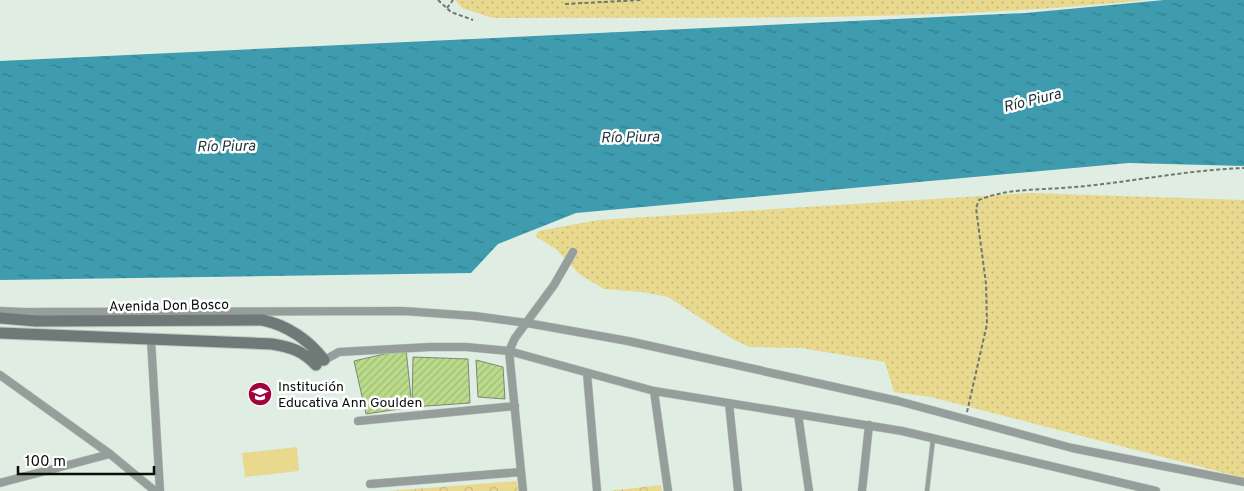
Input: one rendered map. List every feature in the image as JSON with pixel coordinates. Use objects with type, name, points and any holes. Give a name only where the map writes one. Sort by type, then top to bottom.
[{"type":"main road","name":"Avenida Don Bosco","points":[[0,318],[36,321],[262,320],[297,334],[310,343],[320,362]]},
{"type":"main road","points":[[0,333],[287,346],[320,362]]},
{"type":"street","points":[[523,491],[509,351],[554,285],[573,252]]},
{"type":"street","points":[[0,310],[24,312],[403,311],[475,316],[527,323],[628,341],[898,401],[1072,448],[1244,482],[1240,491]]},
{"type":"street","points":[[151,340],[160,491]]},
{"type":"street","points":[[320,362],[339,352],[430,347],[466,347],[509,351],[654,391],[869,425],[933,438],[1156,491]]},
{"type":"street","points":[[587,373],[597,491]]},
{"type":"street","points":[[0,375],[4,381],[110,454],[155,491]]},
{"type":"street","points":[[654,391],[668,491]]},
{"type":"street","points":[[729,403],[738,491]]},
{"type":"street","points":[[358,421],[515,406]]},
{"type":"street","points":[[798,414],[809,491]]},
{"type":"street","points":[[862,491],[869,425]]},
{"type":"street","points":[[0,484],[110,454]]},
{"type":"street","points":[[370,484],[521,472]]},
{"type":"lane","points":[[927,491],[933,438]]},
{"type":"path","points":[[438,0],[446,8],[473,20]]},
{"type":"path","points":[[446,8],[453,0]]},
{"type":"path","points":[[565,4],[641,0]]},
{"type":"path","points":[[966,419],[987,324],[986,284],[976,208],[979,200],[994,194],[1010,192],[1244,168]]},
{"type":"green space","points":[[455,0],[1147,0],[1066,7],[902,15],[739,18],[493,18],[462,8]]},
{"type":"green space","points":[[1031,193],[1244,200],[1244,478],[931,397],[894,392],[885,362],[801,348],[749,347],[731,338],[668,297],[642,292],[604,289],[579,274],[557,250],[535,236],[539,231],[598,220]]},
{"type":"green space","points":[[297,447],[299,471],[245,477],[242,453]]},
{"type":"green space","points":[[517,481],[518,491],[388,491]]},
{"type":"green space","points":[[661,485],[662,491],[609,491]]},
{"type":"water","name":"Río Piura","points":[[1164,0],[1244,0],[1244,166],[1129,163],[576,213],[498,244],[471,273],[0,280],[0,61],[1026,13]]},
{"type":"building","points":[[406,349],[412,407],[366,414],[354,361]]},
{"type":"building","points":[[413,357],[468,359],[470,403],[412,407]]},
{"type":"building","points":[[476,360],[503,367],[505,399],[478,397]]},
{"type":"place","name":"Institución Educativa Ann Goulden","points":[[260,394]]}]
